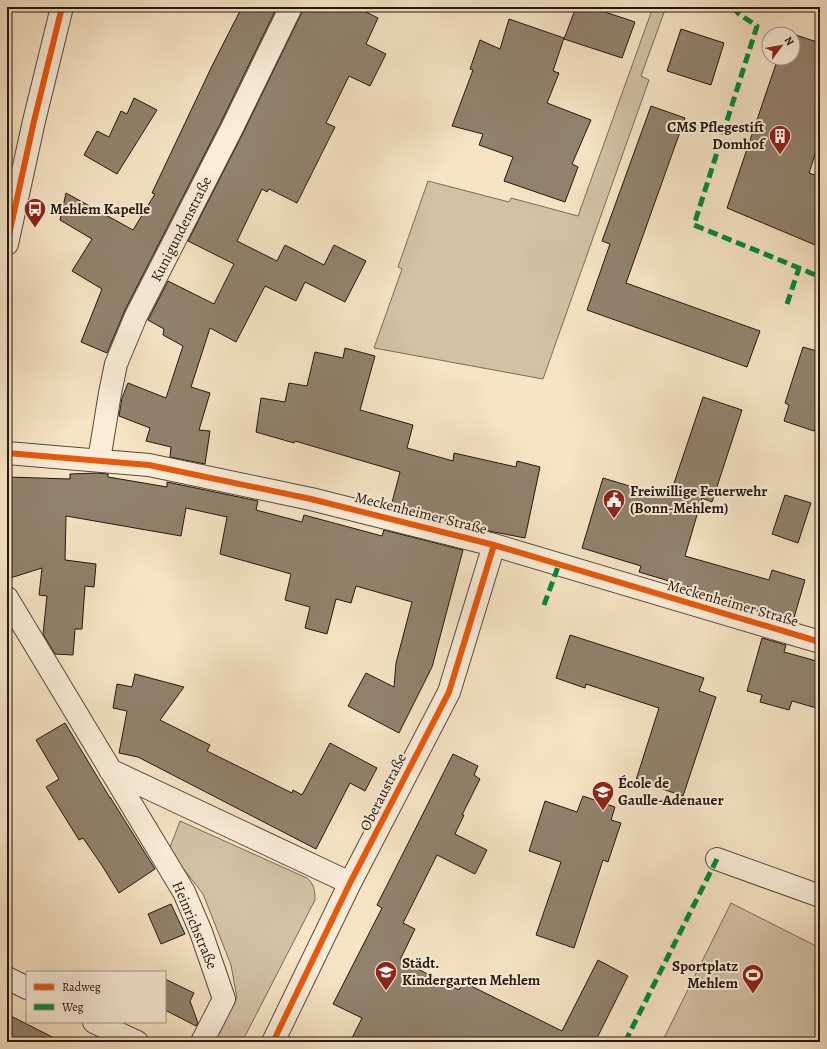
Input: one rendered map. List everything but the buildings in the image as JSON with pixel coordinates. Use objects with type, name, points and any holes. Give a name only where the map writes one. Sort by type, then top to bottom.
[{"type":"street","points":[[7,244],[34,121],[62,7]]},
{"type":"street","name":"Kunigundenstraße","points":[[99,460],[116,364],[136,316],[231,130],[291,7]]},
{"type":"street","name":"Meckenheimer Straße","points":[[7,454],[149,465],[302,496],[494,545],[820,642]]},
{"type":"street","name":"Oberaustraße","points":[[273,1042],[350,883],[449,692],[494,545]]},
{"type":"street","name":"Heinrichstraße","points":[[7,598],[184,892],[201,932],[224,999],[202,1042]]},
{"type":"street","points":[[110,770],[350,883]]},
{"type":"street","points":[[717,859],[820,896]]},
{"type":"street","points":[[7,978],[26,988]]},
{"type":"street","points":[[96,1023],[137,1042]]},
{"type":"shaded area","points":[[653,7],[666,7],[641,76],[649,80],[543,379],[374,348],[402,269],[398,267],[428,181],[509,202],[511,198],[578,216]]},
{"type":"shaded area","points":[[180,821],[307,878],[314,888],[315,900],[242,1042],[214,1042],[237,998],[231,965],[203,894],[169,850]]},
{"type":"shaded area","name":"Sportplatz Mehlem","points":[[731,903],[820,948],[820,1042],[662,1042]]},
{"type":"marked path","points":[[733,7],[739,14],[757,26],[694,225],[799,268]]},
{"type":"marked path","points":[[787,304],[799,268],[820,277]]},
{"type":"marked path","points":[[544,605],[559,564]]},
{"type":"marked path","points":[[625,1042],[717,859]]},
{"type":"cycle path","points":[[7,244],[34,121],[62,7]]},
{"type":"cycle path","points":[[7,453],[149,465],[311,499],[494,545],[820,642]]},
{"type":"cycle path","points":[[273,1042],[350,883],[449,692],[494,545]]},
{"type":"place","name":"CMS Pflegestift Domhof","points":[[780,156]]},
{"type":"place","name":"Mehlem Kapelle","points":[[35,228]]},
{"type":"place","name":"Freiwillige Feuerwehr (Bonn-Mehlem)","points":[[614,520]]},
{"type":"place","name":"École de Gaulle-Adenauer","points":[[603,812]]},
{"type":"place","name":"Städt. Kindergarten Mehlem","points":[[386,992]]},
{"type":"place","name":"Sportplatz Mehlem","points":[[753,994]]}]
